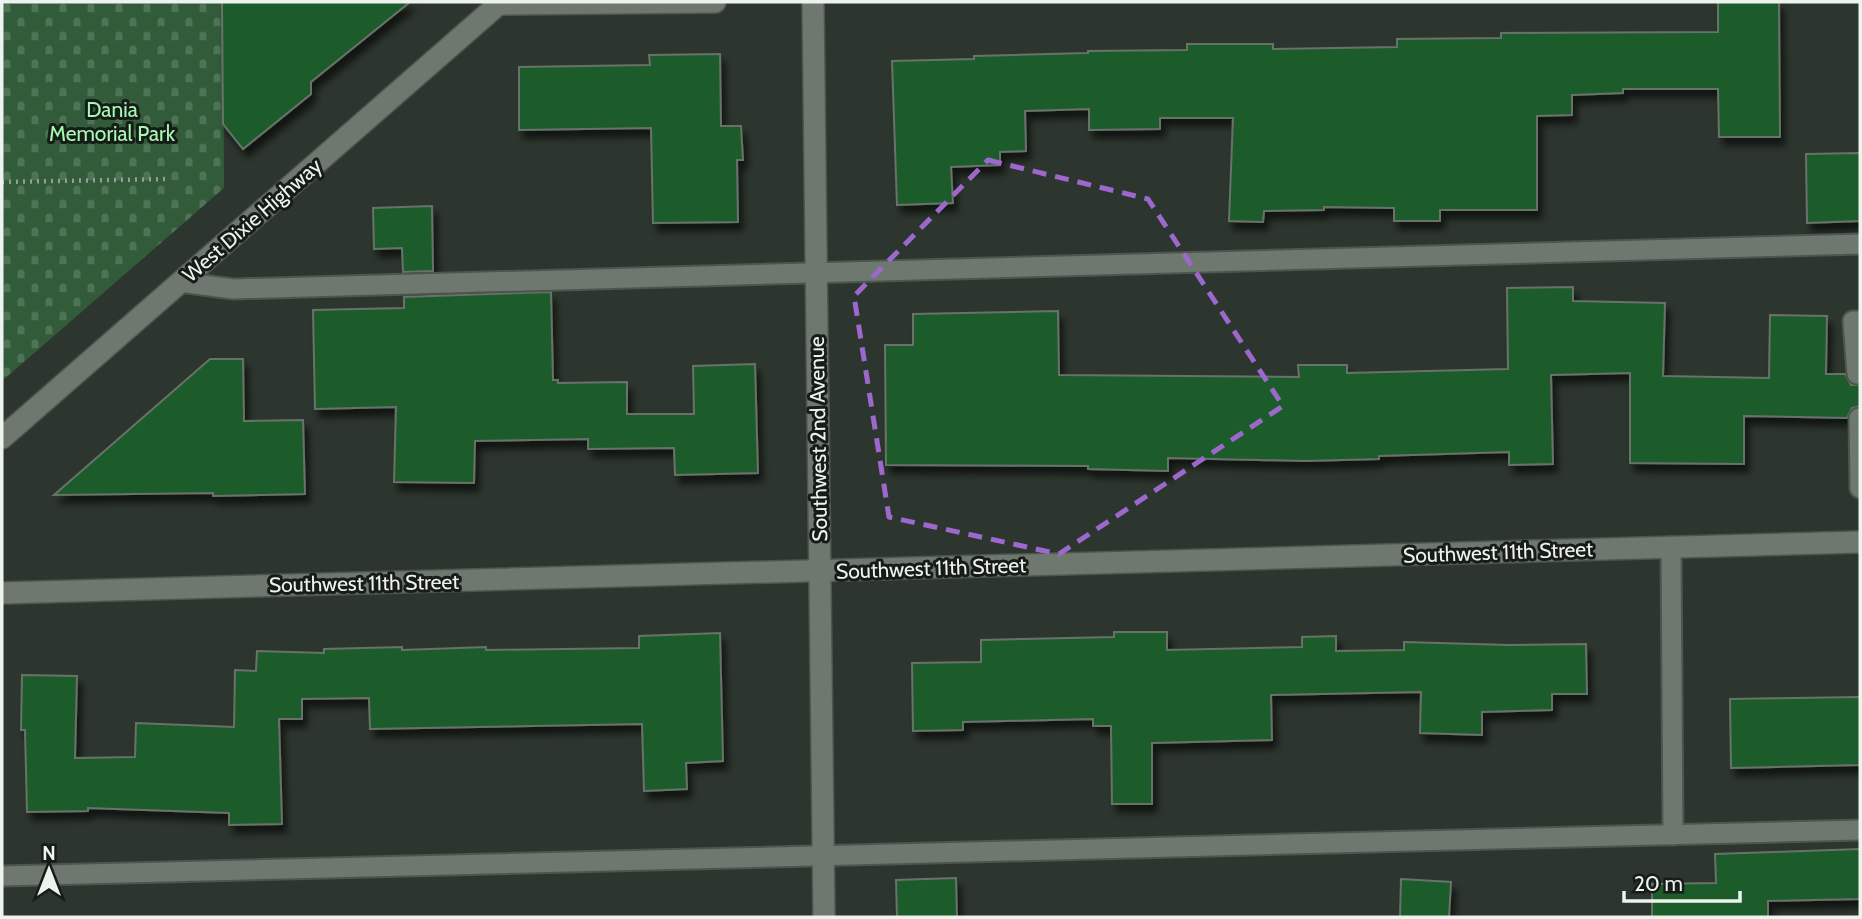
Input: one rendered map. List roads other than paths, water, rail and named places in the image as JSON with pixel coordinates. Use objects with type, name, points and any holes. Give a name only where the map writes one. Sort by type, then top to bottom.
[{"type":"street","points":[[500,3],[715,2]]},
{"type":"street","name":"Southwest 2nd Avenue","points":[[813,2],[824,917]]},
{"type":"street","name":"West Dixie Highway","points":[[2,438],[500,3]]},
{"type":"street","name":"Southwest 11th Street","points":[[2,593],[1860,542]]},
{"type":"lane","points":[[180,282],[233,289],[1860,244]]},
{"type":"lane","points":[[1857,374],[1853,321],[1860,321]]},
{"type":"lane","points":[[1859,418],[1860,488]]},
{"type":"lane","points":[[1671,547],[1673,835]]},
{"type":"lane","points":[[2,876],[1860,830]]},
{"type":"park label","name":"Dania Memorial Park","points":[[112,121]]}]
